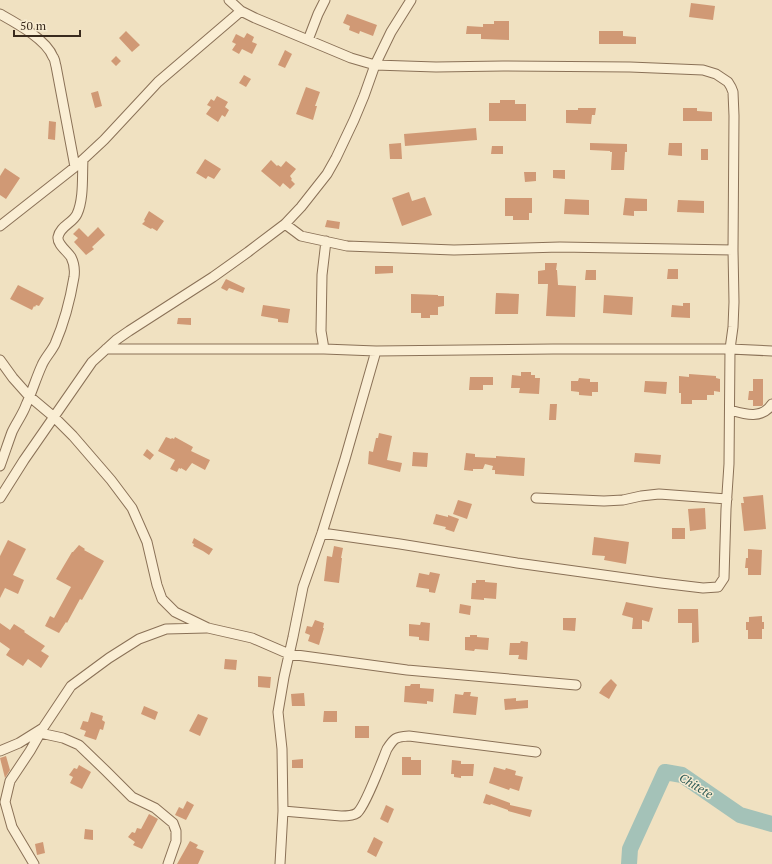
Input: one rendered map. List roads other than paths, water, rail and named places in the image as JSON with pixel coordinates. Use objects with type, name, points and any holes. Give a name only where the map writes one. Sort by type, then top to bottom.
[{"type":"street","points":[[229,0],[241,11],[255,18],[351,58],[375,65],[436,67],[630,67],[703,70],[716,74],[728,82],[733,92],[732,250],[734,302],[730,349],[729,464],[724,578],[718,587],[703,588],[661,583],[517,563],[322,533]]},
{"type":"street","points":[[308,40],[325,0]]},
{"type":"street","points":[[0,498],[24,460],[92,362],[116,340],[213,277],[248,252],[285,224],[301,207],[327,174],[336,158],[354,120],[375,65],[391,32],[411,0]]},
{"type":"street","points":[[0,226],[83,160],[104,140],[158,82],[241,11]]},
{"type":"street","points":[[0,14],[35,36],[48,48],[54,57],[75,166]]},
{"type":"street","points":[[0,466],[13,431],[26,406],[42,364],[54,346],[67,312],[74,276],[74,266],[71,258],[59,243],[58,235],[61,230],[74,218],[79,208],[82,196],[83,160]]},
{"type":"street","points":[[285,224],[301,236],[346,246],[454,250],[560,247],[732,250]]},
{"type":"street","points":[[324,349],[321,331],[322,275],[326,241]]},
{"type":"street","points":[[106,349],[324,349],[376,351],[730,349],[772,351]]},
{"type":"street","points":[[280,864],[283,811],[282,749],[278,712],[284,677],[303,587],[322,533],[345,459],[376,351]]},
{"type":"street","points":[[0,360],[29,396],[73,436],[111,480],[132,508],[147,542],[156,585],[162,599],[175,612],[208,628],[252,638],[289,654],[407,670],[576,685]]},
{"type":"street","points":[[730,410],[746,414],[756,414],[765,412],[772,404]]},
{"type":"street","points":[[536,498],[604,501],[623,500],[659,494],[727,499]]},
{"type":"street","points":[[34,864],[12,826],[5,802],[10,781],[71,686],[109,658],[139,639],[166,629],[208,628]]},
{"type":"street","points":[[0,751],[41,731],[79,745],[132,797],[155,808],[173,823],[176,831],[176,841],[168,864]]},
{"type":"street","points":[[283,811],[341,816],[357,813],[364,804],[387,749],[392,741],[398,737],[409,736],[536,752]]},
{"type":"waterway","name":"Chitete","points":[[629,864],[630,849],[665,772],[682,775],[740,815],[772,824]]}]
